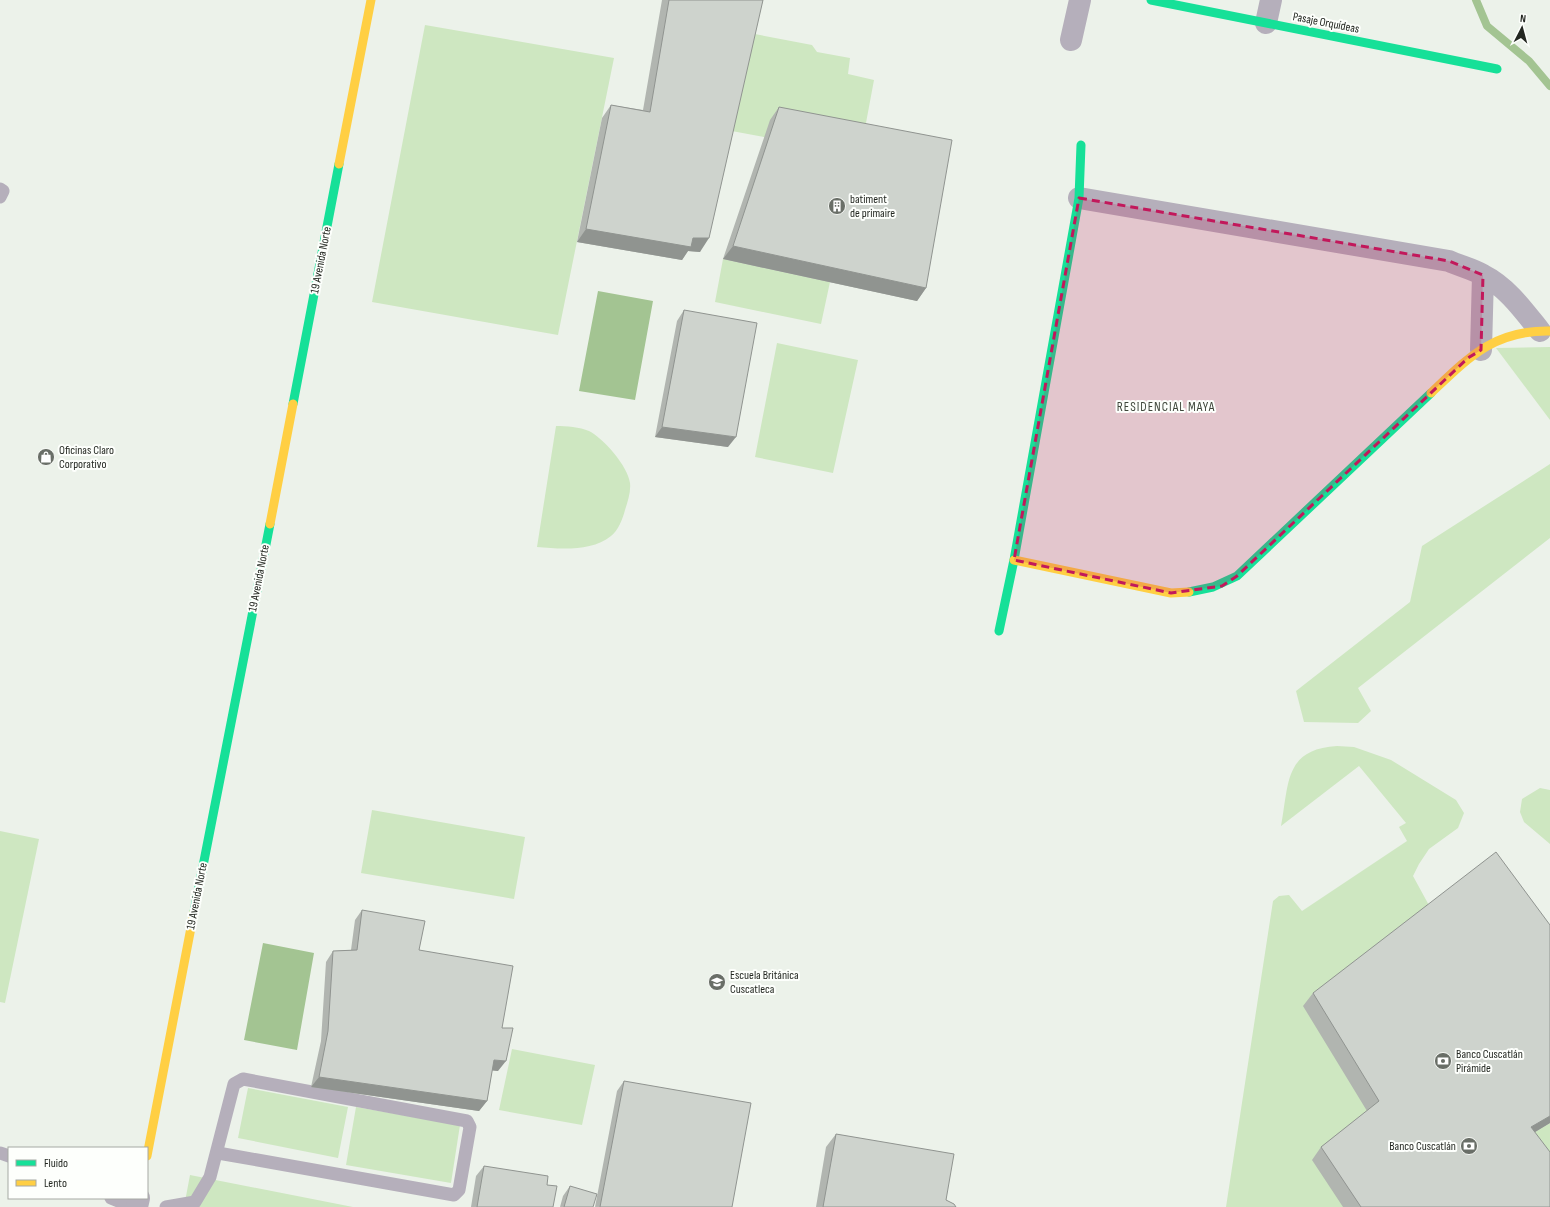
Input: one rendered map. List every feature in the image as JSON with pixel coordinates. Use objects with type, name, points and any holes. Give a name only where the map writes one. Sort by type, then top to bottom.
[{"type":"street","name":"19 Avenida Norte","points":[[148,1151],[371,0]]},
{"type":"street","points":[[1071,40],[1080,0]]},
{"type":"street","name":"Pasaje Orquídeas","points":[[1151,0],[1497,69]]},
{"type":"street","points":[[1266,23],[1271,0]]},
{"type":"street","points":[[999,632],[1014,560],[1079,198],[1081,144]]},
{"type":"street","points":[[1079,198],[1449,261],[1483,275],[1513,298],[1545,331]]},
{"type":"street","points":[[1481,350],[1483,275]]},
{"type":"street","points":[[1014,560],[1171,593],[1196,592],[1222,586],[1236,576],[1468,358],[1500,338],[1516,332],[1545,331]]},
{"type":"lane","points":[[0,189],[3,191],[0,197]]},
{"type":"lane","points":[[166,1207],[195,1202],[210,1177],[218,1153],[234,1084],[243,1079],[467,1121],[470,1127],[459,1190],[454,1195],[218,1153]]},
{"type":"lane","points":[[113,1199],[133,1207]]},
{"type":"highlighted area","points":[[1079,198],[1449,261],[1483,275],[1481,350],[1468,358],[1237,576],[1222,586],[1171,593],[1014,560]]},
{"type":"shaded area","points":[[425,25],[614,58],[558,335],[372,302]]},
{"type":"shaded area","points":[[739,31],[812,45],[817,52],[850,58],[848,74],[874,80],[860,155],[721,129]]},
{"type":"shaded area","points":[[723,259],[830,282],[821,324],[715,302]]},
{"type":"shaded area","points":[[598,291],[653,301],[635,400],[579,391]]},
{"type":"shaded area","points":[[777,343],[858,360],[833,473],[755,457]]},
{"type":"shaded area","points":[[1550,347],[1550,420],[1496,348]]},
{"type":"shaded area","points":[[556,426],[581,429],[589,431],[595,435],[614,453],[628,476],[630,493],[620,524],[611,536],[594,545],[565,549],[537,547]]},
{"type":"shaded area","points":[[1550,464],[1550,538],[1358,688],[1371,711],[1358,723],[1304,722],[1296,691],[1410,602],[1422,546]]},
{"type":"shaded area","points":[[1337,746],[1354,747],[1391,760],[1456,800],[1464,813],[1458,828],[1429,849],[1413,876],[1431,909],[1343,1207],[1226,1207],[1273,901],[1279,896],[1289,895],[1302,911],[1407,841],[1399,827],[1406,823],[1359,766],[1281,826],[1288,783],[1292,771],[1298,762],[1307,754],[1320,749]]},
{"type":"shaded area","points":[[1540,788],[1550,790],[1550,844],[1524,822],[1520,812],[1522,799]]},
{"type":"shaded area","points":[[372,810],[525,837],[514,899],[361,873]]},
{"type":"shaded area","points":[[0,831],[39,839],[5,1003],[0,1002]]},
{"type":"shaded area","points":[[263,943],[314,953],[297,1050],[244,1040]]},
{"type":"shaded area","points":[[512,1049],[595,1065],[582,1125],[499,1110]]},
{"type":"shaded area","points":[[248,1088],[348,1107],[338,1158],[238,1138]]},
{"type":"shaded area","points":[[356,1107],[460,1125],[451,1183],[346,1165]]},
{"type":"shaded area","points":[[1550,1123],[1550,1178],[1522,1140]]},
{"type":"shaded area","points":[[190,1175],[353,1207],[184,1207]]},
{"type":"building","points":[[669,0],[763,0],[709,238],[693,238],[691,247],[586,229],[611,105],[650,112]]},
{"type":"building","name":"batiment de primaire","points":[[779,107],[952,140],[926,288],[733,246]]},
{"type":"building","points":[[684,310],[757,323],[736,437],[662,427]]},
{"type":"building","name":"Banco Cuscatlán Pirámide","points":[[1496,852],[1550,925],[1550,1116],[1531,1127],[1550,1152],[1550,1207],[1361,1207],[1321,1147],[1379,1101],[1313,993]]},
{"type":"building","points":[[362,910],[425,921],[419,950],[513,966],[502,1028],[513,1028],[506,1061],[494,1060],[487,1101],[319,1077],[328,1031],[333,951],[357,950]]},
{"type":"building","points":[[624,1081],[751,1103],[732,1207],[600,1207]]},
{"type":"building","points":[[836,1134],[954,1154],[946,1200],[954,1204],[956,1207],[823,1207]]},
{"type":"building","points":[[484,1166],[548,1176],[547,1185],[557,1186],[553,1207],[477,1207]]},
{"type":"building","points":[[570,1186],[597,1194],[593,1207],[564,1207]]},
{"type":"waterway","points":[[1476,0],[1487,26],[1529,61],[1550,86]]},
{"type":"traffic: fast","points":[[1151,0],[1497,69]]},
{"type":"traffic: fast","points":[[999,631],[1014,560],[1079,198],[1081,145]]},
{"type":"traffic: fast","points":[[293,404],[339,164]]},
{"type":"traffic: fast","points":[[1189,592],[1213,587],[1237,576],[1431,393]]},
{"type":"traffic: fast","points":[[194,912],[270,524]]},
{"type":"traffic: slow","points":[[339,164],[371,0]]},
{"type":"traffic: slow","points":[[1431,393],[1458,368],[1484,348],[1513,335],[1550,331]]},
{"type":"traffic: slow","points":[[270,524],[293,404]]},
{"type":"traffic: slow","points":[[1014,560],[1171,593],[1189,592]]},
{"type":"traffic: slow","points":[[148,1151],[194,912]]},
{"type":"place","name":"batiment de primaire","points":[[837,206]]},
{"type":"place","name":"Oficinas Claro Corporativo","points":[[46,457]]},
{"type":"place","name":"Escuela Británica Cuscatleca","points":[[717,982]]},
{"type":"place","name":"Banco Cuscatlán Pirámide","points":[[1443,1061]]},
{"type":"place","name":"Banco Cuscatlán","points":[[1469,1146]]},
{"type":"district","name":"RESIDENCIAL MAYA","points":[[1166,407]]}]
